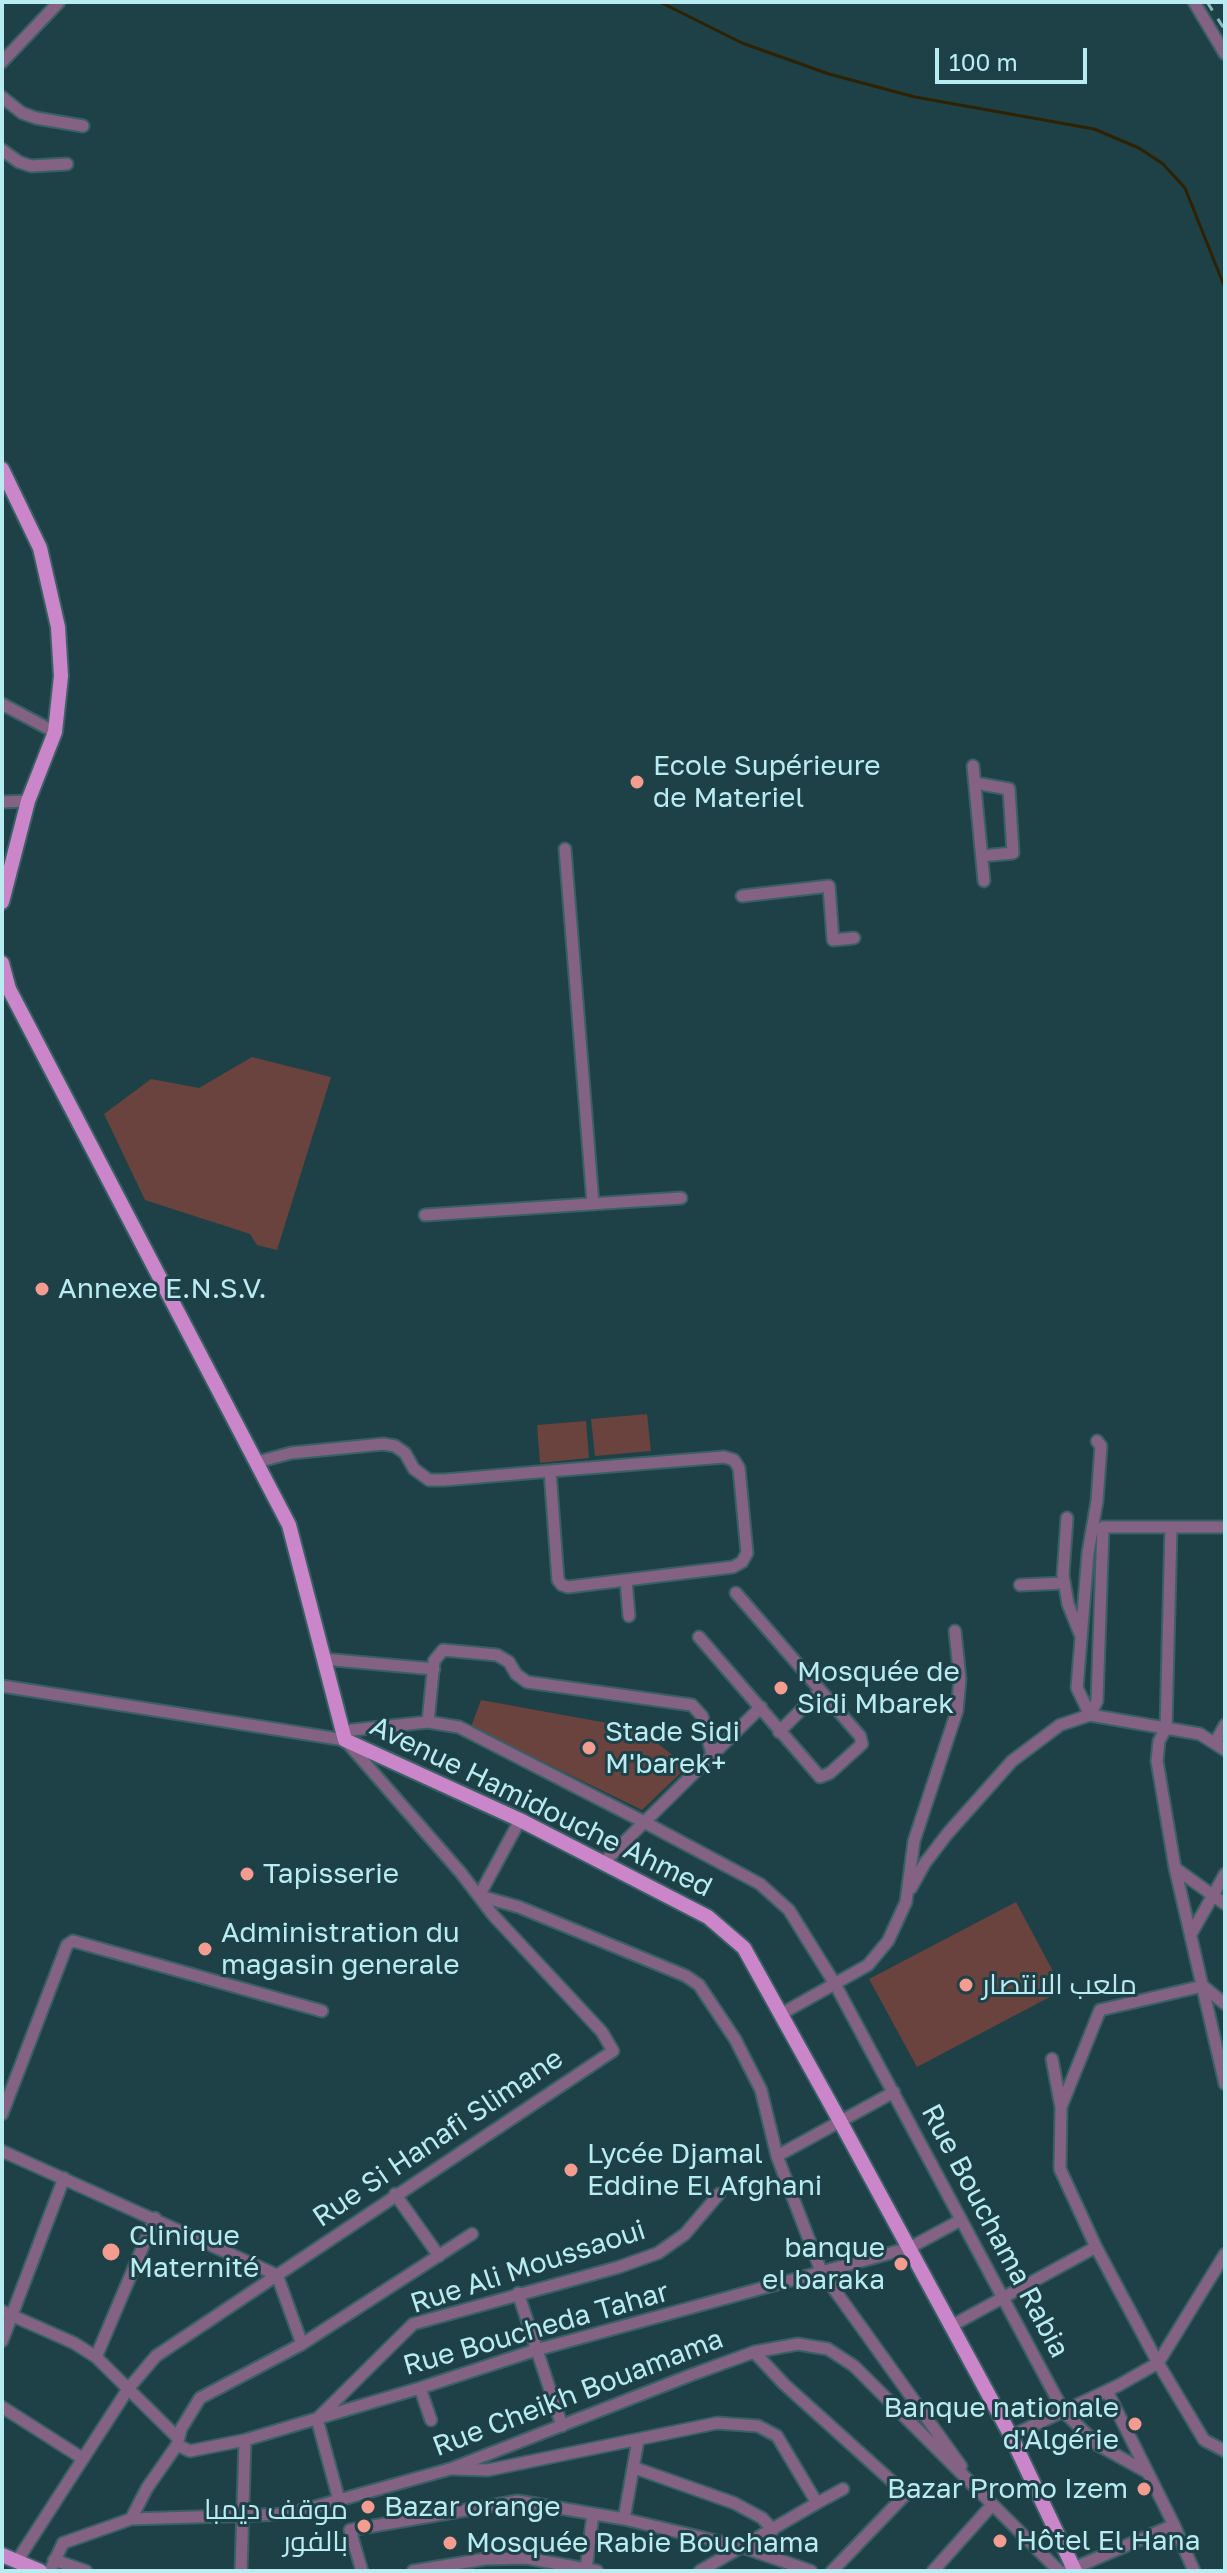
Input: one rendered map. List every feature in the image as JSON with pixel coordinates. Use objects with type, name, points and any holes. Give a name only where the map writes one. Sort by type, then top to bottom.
[{"type":"main road","points":[[2,902],[28,801],[55,732],[61,676],[58,627],[40,548],[4,477]]},
{"type":"main road","name":"Avenue Hamidouche Ahmed","points":[[2,963],[9,989],[289,1525],[344,1736],[520,1820],[708,1917],[744,1948],[1011,2436],[1069,2570]]},
{"type":"main road","points":[[2,2555],[40,2571]]},
{"type":"street","points":[[2,62],[60,2]]},
{"type":"street","points":[[1194,2],[1225,54]]},
{"type":"street","points":[[2,97],[12,106],[36,118],[83,126]]},
{"type":"street","points":[[2,116],[12,106]]},
{"type":"street","points":[[2,150],[31,166],[67,164]]},
{"type":"street","points":[[2,704],[55,732]]},
{"type":"street","points":[[973,766],[984,881]]},
{"type":"street","points":[[975,783],[1009,789],[1013,853],[982,856]]},
{"type":"street","points":[[2,802],[28,801]]},
{"type":"street","points":[[565,849],[593,1204]]},
{"type":"street","points":[[742,896],[829,886],[833,940],[854,938]]},
{"type":"street","points":[[425,1215],[681,1198]]},
{"type":"street","points":[[1090,1715],[1077,1688],[1088,1553],[1097,1501],[1101,1446],[1097,1441]]},
{"type":"street","points":[[257,1462],[291,1453],[383,1444],[395,1446],[405,1453],[414,1469],[429,1480],[724,1457],[734,1460],[739,1468],[747,1553],[742,1562],[733,1567],[568,1587],[562,1585],[558,1580],[550,1471]]},
{"type":"street","points":[[1067,1518],[1064,1583],[1068,1604],[1082,1638]]},
{"type":"street","points":[[1090,1715],[1097,1701],[1103,1527],[1225,1527]]},
{"type":"street","points":[[1171,1527],[1166,1728],[1159,1741],[1157,1761],[1175,1868],[1225,2084]]},
{"type":"street","points":[[626,1580],[629,1616]]},
{"type":"street","points":[[1020,1585],[1064,1583]]},
{"type":"street","points":[[699,1637],[820,1777],[830,1773],[862,1744],[860,1736],[736,1593]]},
{"type":"street","points":[[909,1892],[914,1841],[957,1711],[960,1679],[955,1631]]},
{"type":"street","points":[[428,1722],[434,1661],[443,1650],[497,1655],[509,1662],[516,1674],[527,1682],[692,1705],[702,1716],[712,1754]]},
{"type":"street","points":[[323,1659],[434,1669]]},
{"type":"street","name":"Rue Bouchama Rabia","points":[[2,1686],[344,1736],[428,1722],[459,1727],[760,1884],[789,1910],[835,1984],[1064,2412],[1098,2445],[1145,2471]]},
{"type":"street","points":[[779,1732],[819,1692]]},
{"type":"street","points":[[603,1863],[761,1707]]},
{"type":"street","points":[[781,2014],[868,1965],[888,1941],[925,1863],[948,1833],[1012,1761],[1060,1725],[1090,1715],[1200,1734],[1220,1746],[1225,1725]]},
{"type":"street","name":"Rue Si Hanafi Slimane","points":[[17,2561],[128,2389],[156,2356],[613,2051],[602,2032],[504,1927],[344,1736]]},
{"type":"street","points":[[520,1820],[479,1896],[519,1907],[694,1980],[735,2039],[761,2090],[777,2156],[821,2271],[980,2493]]},
{"type":"street","points":[[1175,1868],[1225,1904]]},
{"type":"street","points":[[1191,1934],[1225,1874]]},
{"type":"street","points":[[2,2114],[67,1945],[77,1942],[322,2011]]},
{"type":"street","points":[[1203,1986],[1225,2004]]},
{"type":"street","points":[[1061,2107],[1100,2010],[1203,1986]]},
{"type":"street","points":[[1052,2059],[1061,2107],[1060,2169],[1096,2247],[1158,2363],[1204,2440],[1225,2451]]},
{"type":"street","points":[[777,2156],[894,2092]]},
{"type":"street","points":[[2,2151],[277,2275],[302,2344]]},
{"type":"street","points":[[2,2341],[7,2313],[64,2178]]},
{"type":"street","points":[[395,2194],[439,2256]]},
{"type":"street","name":"Rue Ali Moussaoui","points":[[317,2419],[413,2324],[619,2267],[658,2253],[685,2234],[719,2194]]},
{"type":"street","points":[[96,2357],[155,2218]]},
{"type":"street","name":"Rue Boucheda Tahar","points":[[177,2441],[190,2451],[245,2440],[536,2350],[909,2248],[961,2220]]},
{"type":"street","points":[[131,2519],[200,2398],[302,2344],[472,2234]]},
{"type":"street","points":[[951,2326],[1096,2247]]},
{"type":"street","points":[[1011,2436],[1158,2363],[1225,2254]]},
{"type":"street","points":[[518,2293],[562,2426]]},
{"type":"street","points":[[7,2313],[74,2343],[96,2357],[177,2441]]},
{"type":"street","name":"Rue Cheikh Bouamama","points":[[52,2565],[63,2543],[131,2519],[289,2514],[450,2469],[754,2352],[798,2344],[828,2349],[854,2366],[992,2505],[1069,2570]]},
{"type":"street","points":[[754,2352],[876,2471],[906,2494],[832,2571]]},
{"type":"street","points":[[420,2388],[431,2420]]},
{"type":"street","points":[[1107,2391],[1194,2571]]},
{"type":"street","points":[[2,2407],[82,2458]]},
{"type":"street","points":[[317,2419],[339,2500]]},
{"type":"street","points":[[450,2469],[488,2470],[717,2423],[758,2426],[777,2436],[817,2503]]},
{"type":"street","points":[[241,2571],[245,2440]]},
{"type":"street","points":[[624,2519],[638,2440]]},
{"type":"street","points":[[635,2468],[734,2503],[762,2518],[773,2530]]},
{"type":"street","points":[[700,2571],[843,2489]]},
{"type":"street","points":[[362,2571],[350,2530],[518,2501],[624,2519],[742,2547],[811,2571]]},
{"type":"street","points":[[933,2571],[992,2505]]},
{"type":"street","points":[[413,2571],[485,2559],[526,2558],[592,2570],[593,2514]]},
{"type":"street","points":[[1069,2570],[1174,2525]]},
{"type":"street","points":[[52,2565],[86,2571]]},
{"type":"shaded area","points":[[252,1057],[331,1077],[277,1250],[257,1245],[250,1234],[145,1200],[104,1114],[151,1079],[199,1088]]},
{"type":"shaded area","points":[[647,1414],[651,1451],[595,1456],[591,1419]]},
{"type":"shaded area","points":[[586,1421],[589,1458],[540,1463],[537,1425]]},
{"type":"shaded area","name":"Stade Sidi M'barek+","points":[[481,1700],[640,1729],[687,1767],[642,1810],[471,1727]]},
{"type":"shaded area","name":"ملعب الانتصار","points":[[1016,1902],[1063,1990],[917,2067],[869,1979]]},
{"type":"waterway","points":[[660,2],[742,43],[829,74],[915,97],[1094,129],[1139,148],[1163,164],[1185,188],[1225,288]]},
{"type":"railway","points":[[1207,2],[1225,30]]},
{"type":"place","name":"Ecole Supérieure de Materiel","points":[[637,782]]},
{"type":"place","name":"Annexe E.N.S.V.","points":[[42,1289]]},
{"type":"place","name":"Mosquée de Sidi Mbarek","points":[[781,1688]]},
{"type":"place","name":"Stade Sidi M'barek+","points":[[589,1748]]},
{"type":"place","name":"Tapisserie","points":[[247,1874]]},
{"type":"place","name":"Administration du magasin generale","points":[[205,1949]]},
{"type":"place","name":"ملعب الانتصار","points":[[966,1985]]},
{"type":"place","name":"Lycée Djamal Eddine El Afghani","points":[[571,2170]]},
{"type":"place","name":"Clinique Maternité","points":[[111,2252]]},
{"type":"place","name":"banque el baraka","points":[[901,2264]]},
{"type":"place","name":"Banque nationale d'Algérie","points":[[1135,2424]]},
{"type":"place","name":"Bazar Promo Izem","points":[[1144,2489]]},
{"type":"place","name":"Bazar orange","points":[[368,2507]]},
{"type":"place","name":"موقف ديمبا بالفور","points":[[364,2526]]},
{"type":"place","name":"Hôtel El Hana","points":[[1000,2541]]},
{"type":"place","name":"Mosquée Rabie Bouchama","points":[[450,2543]]}]
